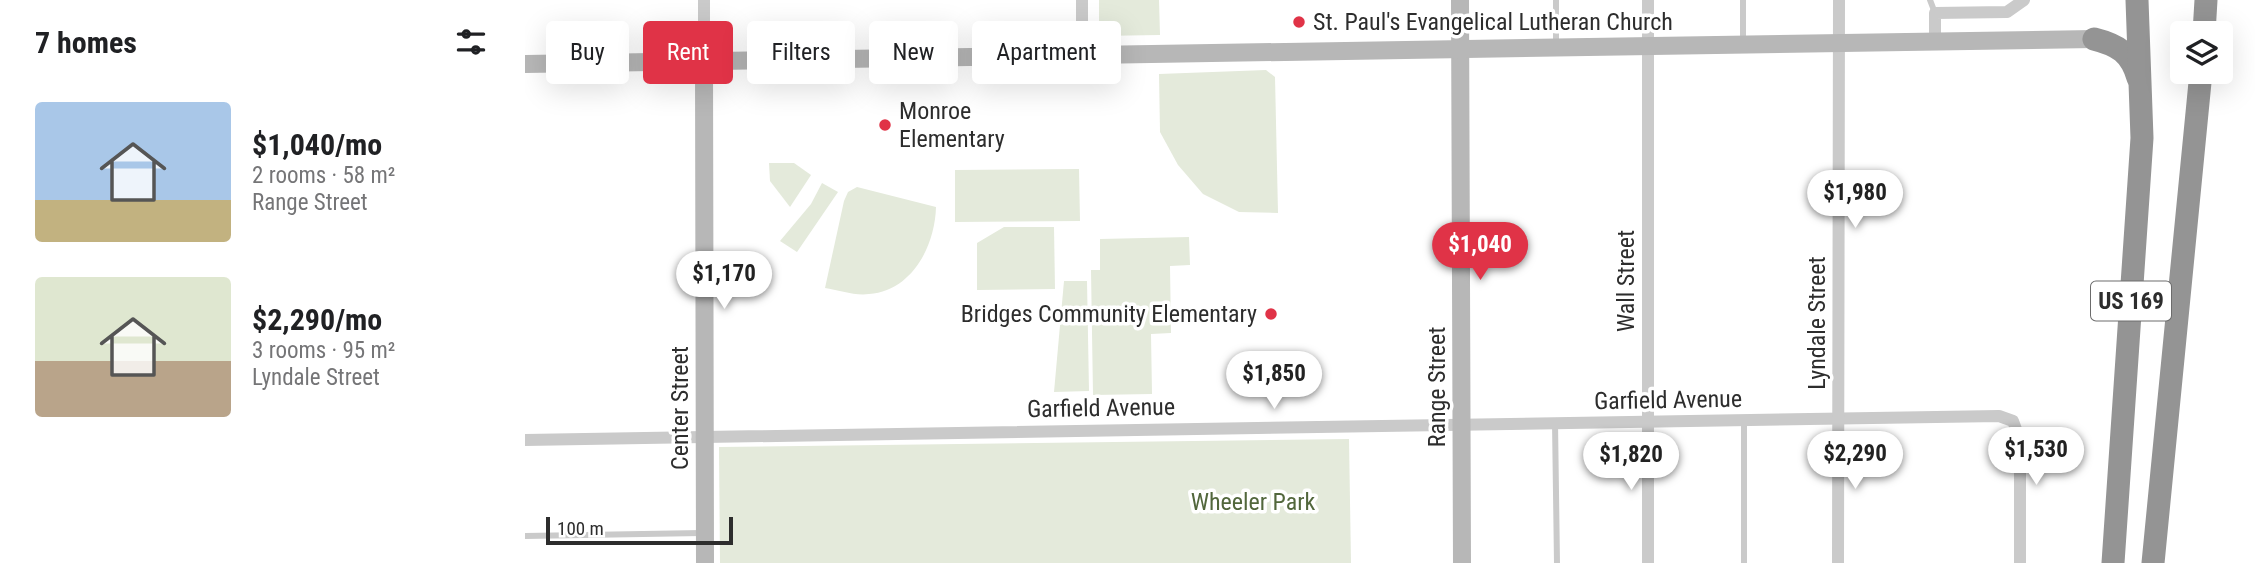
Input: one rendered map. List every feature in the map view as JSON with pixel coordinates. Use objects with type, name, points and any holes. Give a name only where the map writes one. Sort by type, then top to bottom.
[{"type":"highway","points":[[2094,39],[2108,36],[2122,24],[2126,16],[2127,0]]},
{"type":"highway","name":"US 169","points":[[2113,563],[2141,150],[2142,94],[2137,0]]},
{"type":"highway","points":[[2205,21],[2206,0]]},
{"type":"highway","points":[[2094,39],[2110,43],[2127,53],[2142,94]]},
{"type":"highway","name":"US 169","points":[[2154,563],[2200,84]]},
{"type":"highway","points":[[2102,563],[2120,457]]},
{"type":"street","name":"Center Street","points":[[704,0],[704,21]]},
{"type":"street","points":[[1082,0],[1082,21]]},
{"type":"street","name":"Range Street","points":[[1460,0],[1462,563]]},
{"type":"street","name":"Wall Street","points":[[1648,0],[1648,563]]},
{"type":"street","name":"Lyndale Street","points":[[1839,0],[1839,563]]},
{"type":"street","points":[[1935,41],[1935,13],[2007,12],[2024,0]]},
{"type":"street","points":[[1121,54],[2094,39]]},
{"type":"street","points":[[733,60],[972,56]]},
{"type":"street","points":[[525,64],[643,61]]},
{"type":"street","name":"Center Street","points":[[704,84],[705,563]]},
{"type":"street","name":"Garfield Avenue","points":[[525,440],[1999,416],[2013,421],[2020,440],[2020,563]]},
{"type":"lane","points":[[1556,0],[1556,47]]},
{"type":"lane","points":[[1743,0],[1743,44]]},
{"type":"lane","points":[[1930,0],[1935,13]]},
{"type":"lane","points":[[1744,419],[1744,563]]},
{"type":"lane","points":[[1555,422],[1557,563]]},
{"type":"lane","points":[[525,536],[705,533]]},
{"type":"green space","points":[[1099,0],[1159,0],[1160,35],[1121,36],[1121,21],[1099,21]]},
{"type":"green space","points":[[1266,70],[1275,77],[1278,213],[1239,212],[1203,194],[1178,165],[1160,132],[1159,74]]},
{"type":"green space","points":[[769,163],[794,163],[811,175],[790,207],[770,181]]},
{"type":"green space","points":[[1079,169],[1080,221],[955,222],[955,170]]},
{"type":"green space","points":[[822,183],[838,192],[797,252],[780,241],[811,204]]},
{"type":"green space","points":[[857,187],[936,207],[931,237],[918,264],[897,285],[869,294],[852,294],[825,288],[844,201],[848,192]]},
{"type":"green space","points":[[1004,227],[1054,227],[1055,289],[977,290],[977,243]]},
{"type":"green space","points":[[1189,237],[1190,265],[1170,266],[1171,333],[1151,334],[1152,394],[1093,395],[1091,270],[1100,270],[1100,239]]},
{"type":"green space","points":[[1064,281],[1087,281],[1089,391],[1054,392]]},
{"type":"green space","name":"Wheeler Park","points":[[1349,439],[1351,563],[720,563],[719,447]]},
{"type":"place","name":"St. Paul's Evangelical Lutheran Church","points":[[1299,22]]},
{"type":"place","name":"Monroe Elementary","points":[[885,125]]},
{"type":"place","name":"Bridges Community Elementary","points":[[1271,314]]}]
